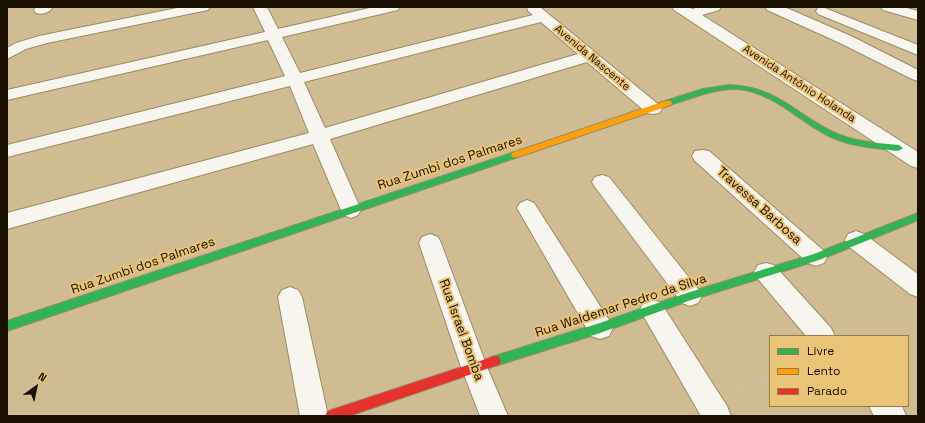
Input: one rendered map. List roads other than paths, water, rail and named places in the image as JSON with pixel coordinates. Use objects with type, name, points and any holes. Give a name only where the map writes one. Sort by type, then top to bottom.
[{"type":"street","points":[[7,54],[22,46],[44,39],[203,7]]},
{"type":"street","points":[[260,7],[295,79],[351,210]]},
{"type":"street","points":[[7,95],[394,7]]},
{"type":"street","points":[[685,11],[714,7]]},
{"type":"street","points":[[772,7],[800,18],[862,47],[918,76]]},
{"type":"street","points":[[888,7],[918,16]]},
{"type":"street","name":"Avenida Antônio Holanda","points":[[685,11],[918,161]]},
{"type":"street","points":[[823,11],[918,50]]},
{"type":"street","points":[[7,151],[295,79],[538,12]]},
{"type":"street","name":"Avenida Nascente","points":[[538,12],[653,109]]},
{"type":"street","points":[[7,221],[320,136],[589,56]]},
{"type":"street","name":"Rua Zumbi dos Palmares","points":[[7,326],[708,90],[731,87],[749,89],[774,98],[831,134],[861,144],[899,148]]},
{"type":"street","name":"Travessa Barbosa","points":[[702,156],[816,257]]},
{"type":"street","points":[[602,182],[690,296]]},
{"type":"street","points":[[528,208],[600,328]]},
{"type":"street","name":"Rua Waldemar Pedro da Silva","points":[[331,416],[474,367],[600,328],[690,296],[816,257],[918,216]]},
{"type":"street","points":[[856,240],[918,287]]},
{"type":"street","name":"Rua Israel Bomba","points":[[430,243],[474,367],[494,416]]},
{"type":"street","points":[[766,272],[821,335]]},
{"type":"street","points":[[290,297],[314,416]]},
{"type":"street","points":[[652,310],[712,409]]},
{"type":"street","points":[[884,407],[892,416]]}]
